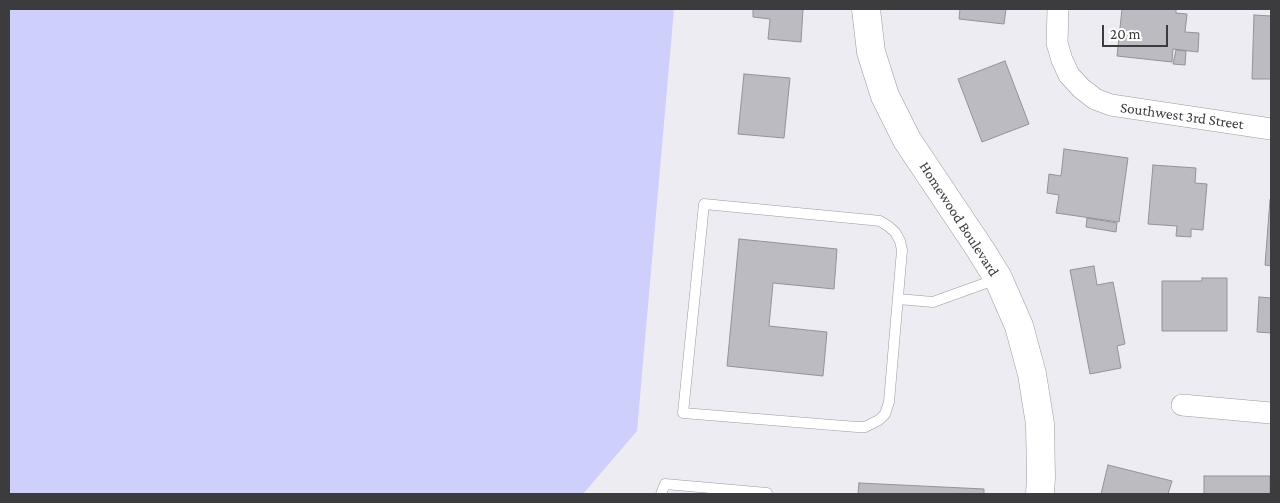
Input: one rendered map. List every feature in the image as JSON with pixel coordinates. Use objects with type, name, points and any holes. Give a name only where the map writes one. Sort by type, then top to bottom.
[{"type":"street","name":"Homewood Boulevard","points":[[866,9],[871,52],[885,96],[907,140],[998,278],[1019,326],[1032,374],[1040,424],[1040,494]]},
{"type":"street","name":"Southwest 3rd Street","points":[[1058,9],[1057,43],[1062,60],[1070,75],[1081,88],[1095,99],[1110,105],[1271,129]]},
{"type":"street","points":[[1182,405],[1271,413]]},
{"type":"lane","points":[[704,204],[880,221],[895,232],[900,241],[902,250],[898,299],[888,406],[885,414],[873,424],[857,427],[683,412],[704,204]]},
{"type":"lane","points":[[898,299],[933,302],[998,278]]},
{"type":"lane","points":[[661,494],[665,484],[767,493]]},
{"type":"shaded area","points":[[9,9],[674,9],[637,431],[583,494],[9,494]]},
{"type":"building","points":[[753,9],[803,9],[801,42],[768,39],[770,19],[753,17]]},
{"type":"building","points":[[960,9],[1006,9],[1004,24],[959,19]]},
{"type":"building","points":[[1122,9],[1176,9],[1176,13],[1187,14],[1185,32],[1199,33],[1198,52],[1173,49],[1172,62],[1117,56]]},
{"type":"building","points":[[1254,15],[1271,16],[1271,79],[1252,79]]},
{"type":"building","points":[[1176,50],[1186,51],[1185,65],[1173,64]]},
{"type":"building","points":[[1005,61],[1029,124],[982,142],[958,79]]},
{"type":"building","points":[[744,74],[790,78],[784,138],[738,134]]},
{"type":"building","points":[[1064,149],[1128,158],[1119,222],[1056,213],[1059,195],[1047,193],[1049,174],[1061,176]]},
{"type":"building","points":[[1153,165],[1196,168],[1195,183],[1207,184],[1203,230],[1191,229],[1191,237],[1176,236],[1177,226],[1148,224]]},
{"type":"building","points":[[1271,201],[1271,266],[1265,265]]},
{"type":"building","points":[[1087,218],[1117,223],[1116,232],[1086,227]]},
{"type":"building","points":[[739,239],[837,249],[834,289],[773,283],[769,326],[827,332],[823,376],[727,366]]},
{"type":"building","points":[[1094,266],[1097,285],[1113,282],[1125,344],[1117,346],[1121,368],[1090,374],[1070,270]]},
{"type":"building","points":[[1202,278],[1227,278],[1227,331],[1162,331],[1162,281],[1202,281]]},
{"type":"building","points":[[1259,297],[1271,298],[1271,333],[1257,332]]},
{"type":"building","points":[[1108,465],[1172,481],[1168,494],[1101,494]]},
{"type":"building","points":[[1204,476],[1270,476],[1270,494],[1204,494]]},
{"type":"building","points":[[859,483],[984,489],[984,494],[858,494]]}]
